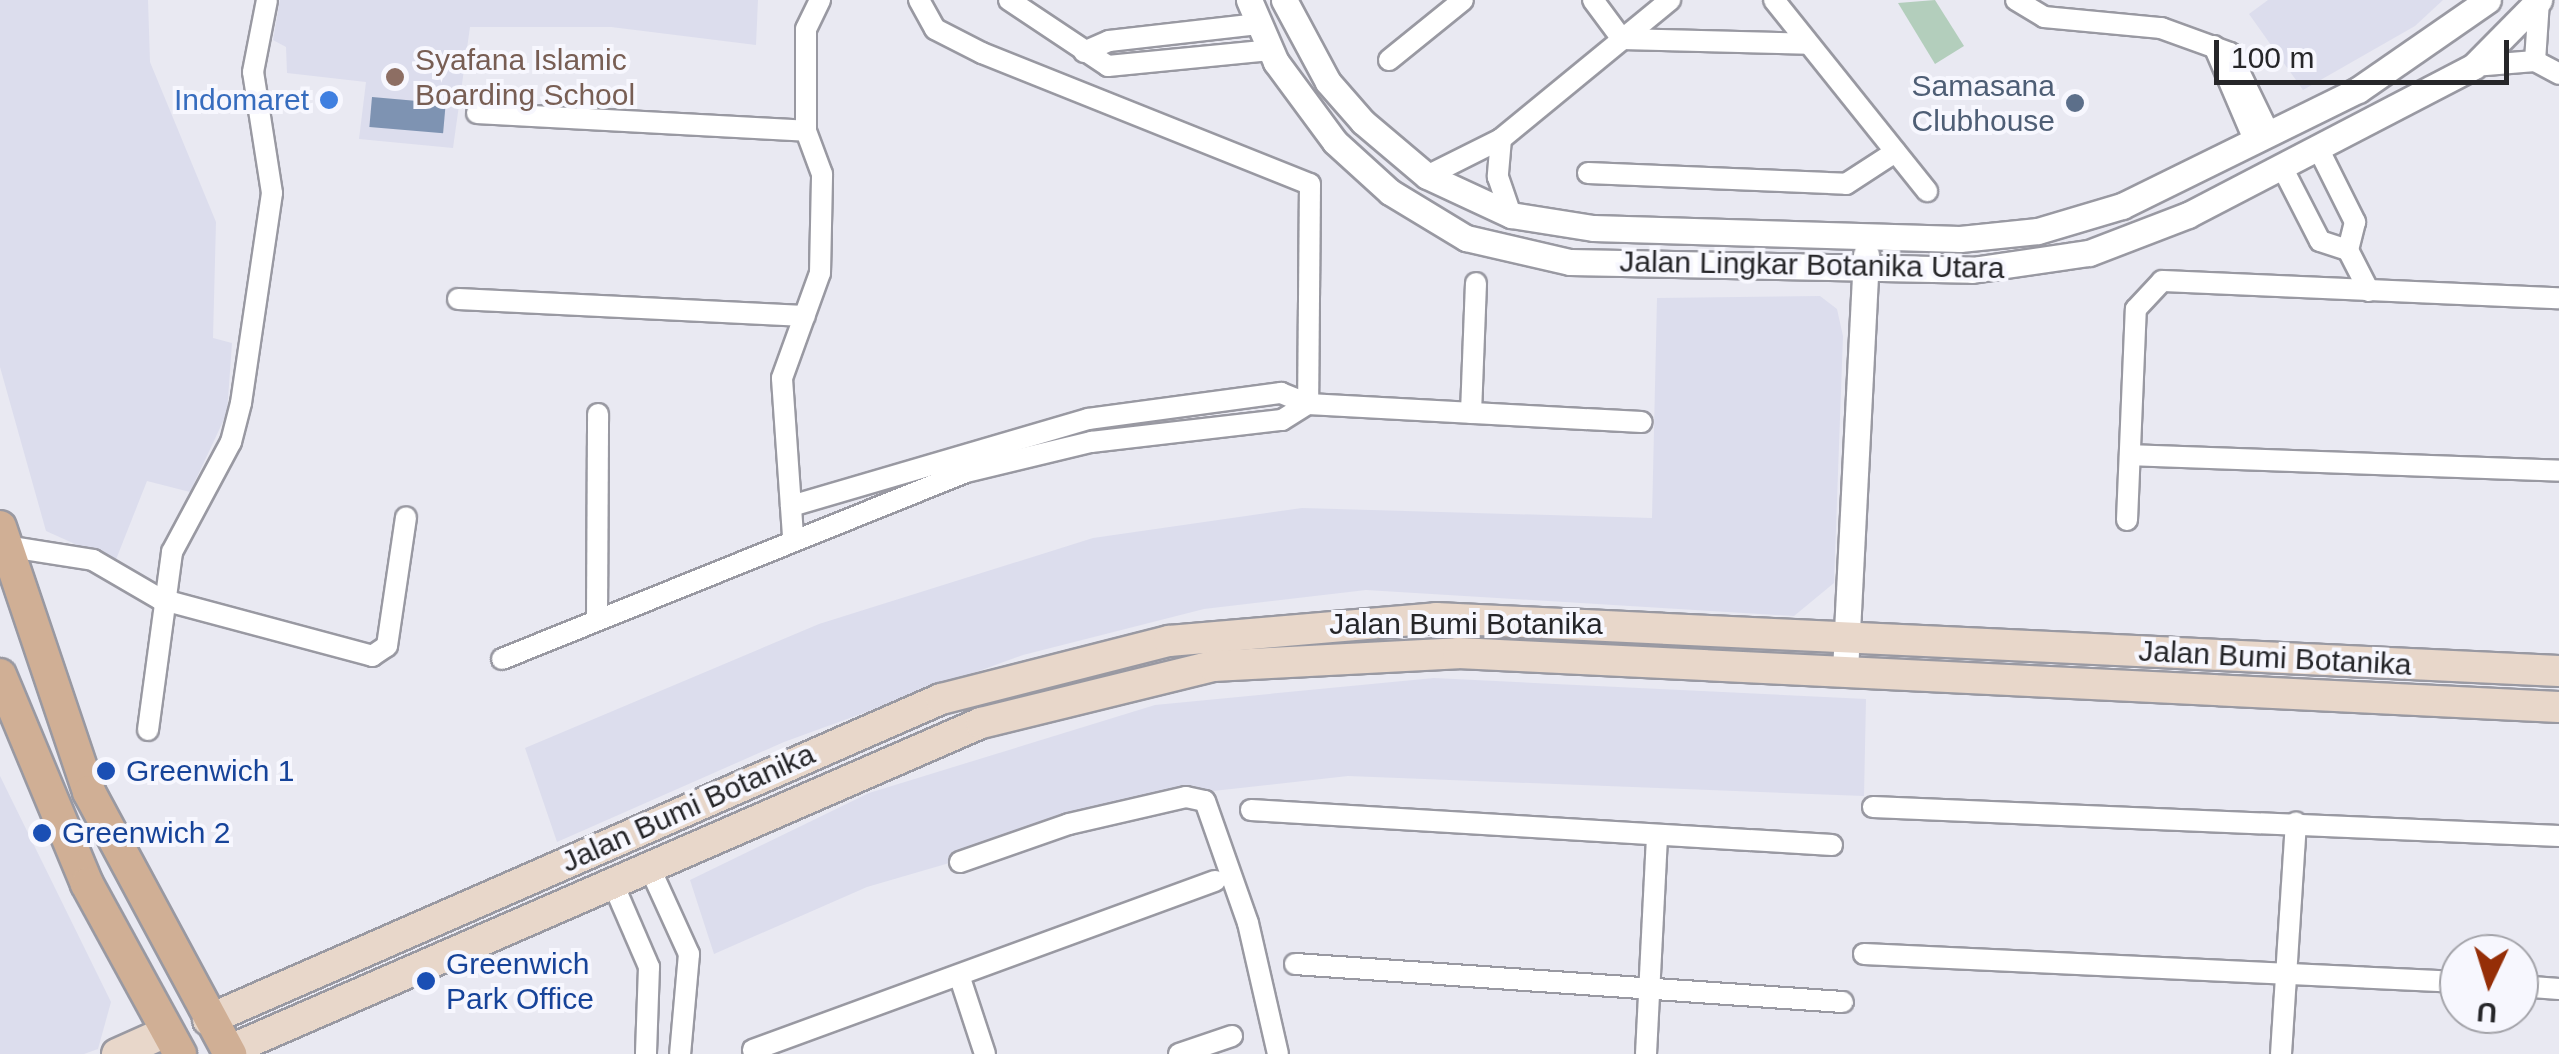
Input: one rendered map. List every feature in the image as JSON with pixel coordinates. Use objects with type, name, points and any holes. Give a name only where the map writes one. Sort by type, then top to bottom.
[{"type":"main road","points":[[3,536],[89,792],[229,1053]]},
{"type":"main road","name":"Jalan Bumi Botanika","points":[[208,1020],[842,740],[1013,676],[1169,641],[1381,618],[2559,670]]},
{"type":"main road","name":"Jalan Bumi Botanika","points":[[229,1053],[611,879],[1024,710],[1213,666],[1332,655],[1845,670],[2559,707]]},
{"type":"main road","points":[[2477,668],[2478,704]]},
{"type":"main road","points":[[0,675],[87,884],[173,1043],[116,1054]]},
{"type":"main road","points":[[1013,676],[1024,710]]},
{"type":"street","points":[[148,730],[160,599],[241,403],[272,193],[254,72],[267,0]]},
{"type":"street","points":[[793,536],[782,378],[820,273],[822,174],[806,131],[806,29],[820,0]]},
{"type":"street","points":[[920,0],[935,29],[982,53],[1310,184],[1308,404]]},
{"type":"street","points":[[1009,0],[1108,66],[1270,50]]},
{"type":"street","name":"Jalan Lingkar Botanika Utara","points":[[1284,0],[1328,82],[1427,176],[1511,215],[1594,228],[1867,236],[2038,231],[2122,206],[2263,138],[2430,48],[2488,0]]},
{"type":"street","points":[[1390,60],[1463,0]]},
{"type":"street","points":[[1593,0],[1622,39]]},
{"type":"street","points":[[1427,176],[1500,139],[1670,0]]},
{"type":"street","points":[[1774,0],[1926,191]]},
{"type":"street","points":[[2016,0],[2044,16],[2161,28],[2214,46],[2263,138]]},
{"type":"street","points":[[2535,61],[2539,0]]},
{"type":"street","name":"Jalan Lingkar Botanika Utara","points":[[1254,12],[1270,50],[1313,118],[1360,167],[1466,238],[1570,262],[1865,269],[2031,266],[2089,253],[2282,168],[2474,66],[2539,0]]},
{"type":"street","points":[[1084,52],[1109,41],[1254,12]]},
{"type":"street","points":[[1622,39],[1808,44]]},
{"type":"street","points":[[2474,66],[2535,61],[2559,74]]},
{"type":"street","points":[[477,113],[806,131]]},
{"type":"street","points":[[1500,139],[1498,177],[1511,215]]},
{"type":"street","points":[[2318,148],[2355,222],[2348,250],[2369,291]]},
{"type":"street","points":[[1588,173],[1846,184],[1895,152]]},
{"type":"street","points":[[2282,168],[2320,241],[2348,250]]},
{"type":"street","points":[[1845,670],[1867,236]]},
{"type":"street","points":[[2127,520],[2136,309],[2146,291],[2162,281],[2559,298]]},
{"type":"street","points":[[1471,413],[1476,283]]},
{"type":"street","points":[[458,299],[805,316]]},
{"type":"street","points":[[791,506],[1088,419],[1281,392],[1308,404],[1642,422]]},
{"type":"street","points":[[502,659],[793,536],[966,472],[1091,442],[1282,420],[1308,404]]},
{"type":"street","points":[[596,619],[598,414]]},
{"type":"street","points":[[2130,455],[2559,471]]},
{"type":"street","points":[[3,536],[93,560],[160,599],[380,654],[406,517]]},
{"type":"street","points":[[960,862],[1069,824],[1186,797],[1205,801],[1248,923],[1278,1054]]},
{"type":"street","points":[[1874,806],[2559,836]]},
{"type":"street","points":[[1250,810],[1657,838],[1832,844]]},
{"type":"street","points":[[2282,1054],[2296,822]]},
{"type":"street","points":[[1646,1054],[1657,838]]},
{"type":"street","points":[[648,864],[689,954],[680,1054]]},
{"type":"street","points":[[611,879],[649,968],[646,1054]]},
{"type":"street","points":[[754,1050],[960,978],[1215,881]]},
{"type":"street","points":[[1864,954],[2285,970],[2439,981]]},
{"type":"street","points":[[1295,964],[1843,1002]]},
{"type":"street","points":[[960,978],[986,1054]]},
{"type":"street","points":[[1179,1054],[1232,1036]]},
{"type":"shaded area","points":[[0,0],[148,0],[150,62],[216,222],[213,338],[232,343],[227,413],[190,492],[147,481],[115,562],[46,531],[0,367]]},
{"type":"shaded area","name":"Syafana Islamic Boarding School","points":[[280,0],[758,0],[756,45],[611,27],[470,27],[453,148],[359,139],[366,82],[287,73],[286,47],[273,40]]},
{"type":"shaded area","points":[[2268,0],[2443,0],[2415,26],[2303,90],[2249,14]]},
{"type":"shaded area","points":[[1820,296],[1837,309],[1843,336],[1834,583],[1794,616],[1366,590],[1204,609],[1023,655],[784,742],[557,842],[525,748],[819,624],[1093,538],[1302,508],[1652,518],[1657,298]]},
{"type":"shaded area","points":[[1434,678],[1866,699],[1864,796],[1348,776],[1186,794],[867,887],[714,954],[690,880],[869,793],[1155,705]]},
{"type":"shaded area","points":[[0,776],[111,1002],[98,1049],[84,1054],[0,1054]]},
{"type":"green space","points":[[1935,0],[1964,46],[1935,64],[1898,3]]},
{"type":"water","points":[[372,97],[446,103],[443,133],[369,127]]},
{"type":"place","name":"Syafana Islamic Boarding School","points":[[395,77]]},
{"type":"place","name":"Indomaret","points":[[329,100]]},
{"type":"place","name":"Samasana Clubhouse","points":[[2075,103]]},
{"type":"place","name":"Greenwich 1","points":[[106,771]]},
{"type":"place","name":"Greenwich 2","points":[[42,833]]},
{"type":"place","name":"Greenwich Park Office","points":[[426,981]]}]
